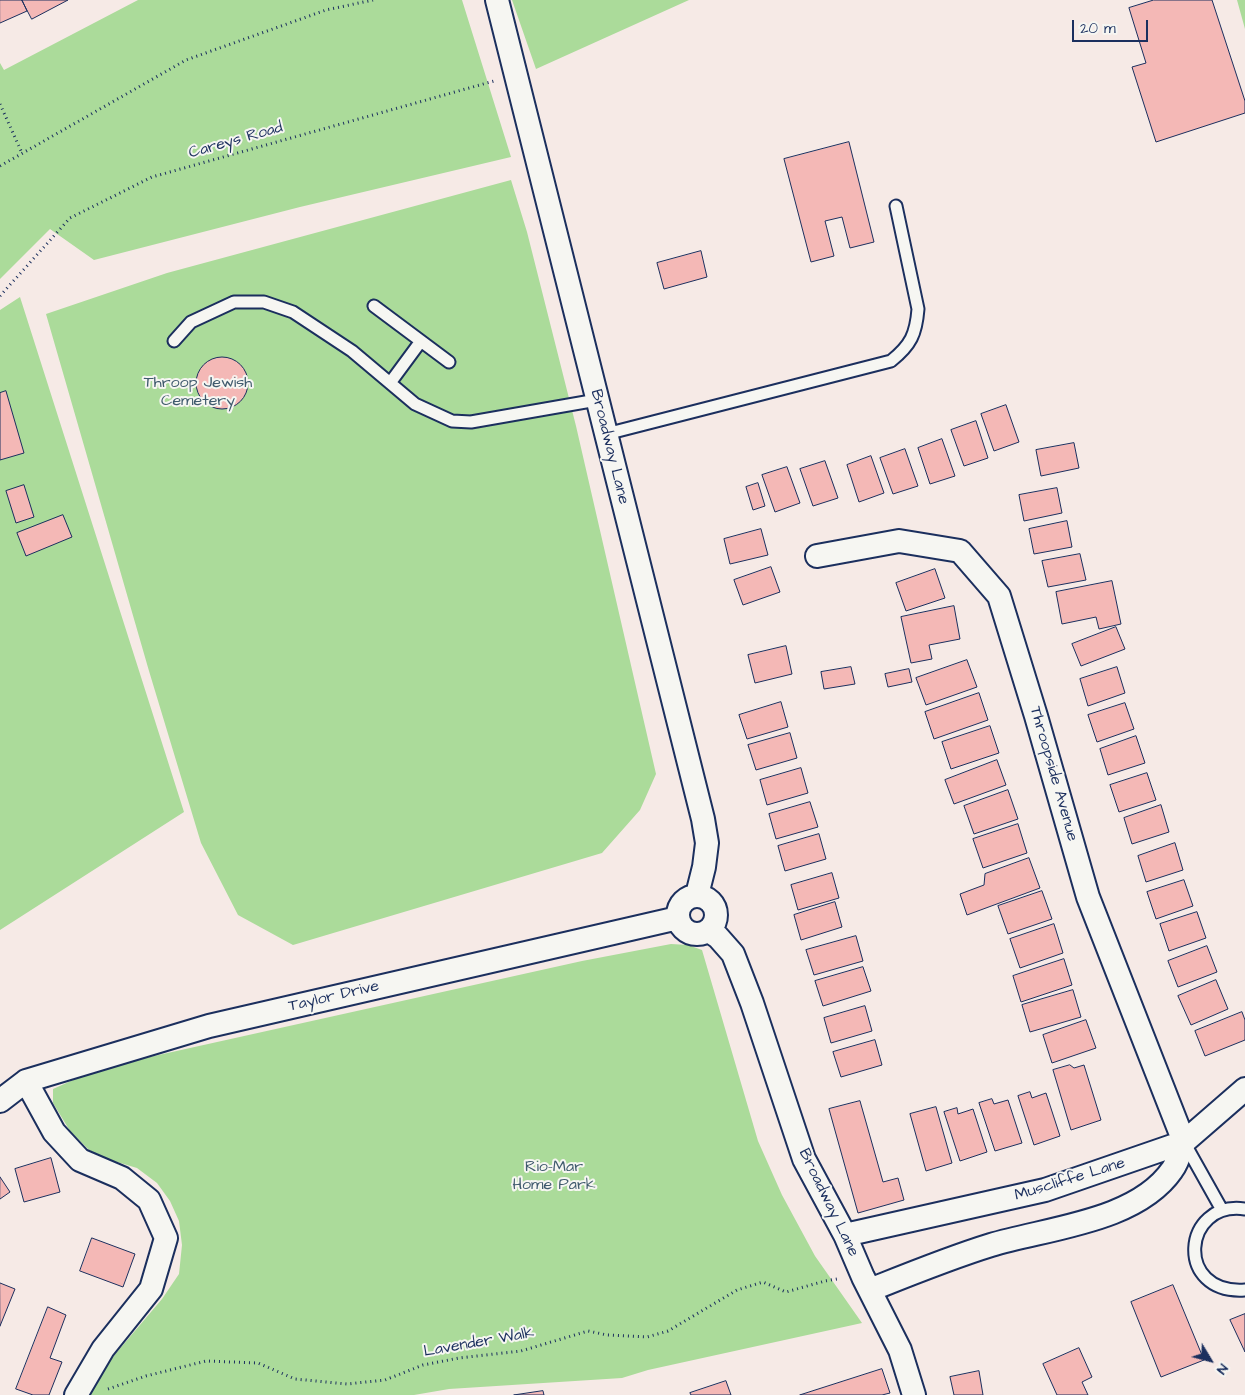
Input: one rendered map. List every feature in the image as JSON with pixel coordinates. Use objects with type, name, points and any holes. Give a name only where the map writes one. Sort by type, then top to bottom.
[{"type":"street","name":"Broadway Lane","points":[[497,0],[703,819],[707,844],[697,895]]},
{"type":"street","name":"Throopside Avenue","points":[[817,556],[899,542],[960,551],[999,596],[1088,897],[1184,1142]]},
{"type":"street","points":[[697,895],[709,899],[716,909],[716,921],[708,930],[696,934],[684,930],[678,918],[679,907],[682,902],[686,898],[697,895]]},
{"type":"street","name":"Taylor Drive","points":[[0,1101],[26,1081],[210,1026],[678,918]]},
{"type":"street","name":"Broadway Lane","points":[[708,930],[718,937],[733,954],[758,1021],[804,1160],[845,1235],[866,1284],[900,1350],[914,1395]]},
{"type":"street","points":[[26,1081],[54,1132],[80,1160],[122,1178],[149,1200],[166,1238],[151,1289],[103,1349],[76,1395]]},
{"type":"street","name":"Muscliffe Lane","points":[[845,1235],[1045,1190],[1184,1142],[1245,1089]]},
{"type":"street","points":[[866,1284],[992,1245],[1088,1221],[1131,1205],[1153,1190],[1173,1170],[1184,1142]]},
{"type":"lane","points":[[606,434],[891,361],[904,351],[914,335],[918,309],[896,206]]},
{"type":"lane","points":[[174,341],[191,322],[234,302],[264,302],[293,312],[352,351],[415,404],[452,422],[471,422],[597,400]]},
{"type":"lane","points":[[374,306],[449,362]]},
{"type":"lane","points":[[390,383],[421,341]]},
{"type":"lane","points":[[1184,1142],[1222,1210]]},
{"type":"lane","points":[[1245,1209],[1222,1210],[1210,1217],[1200,1227],[1195,1240],[1194,1254],[1198,1268],[1206,1279],[1218,1287],[1231,1291],[1245,1290]]},
{"type":"path","points":[[0,166],[186,60],[326,10],[373,0]]},
{"type":"path","name":"Careys Road","points":[[0,296],[70,218],[152,177],[516,74]]},
{"type":"path","points":[[0,104],[22,153]]},
{"type":"path","name":"Lavender Walk","points":[[101,1392],[146,1376],[206,1361],[258,1363],[295,1379],[321,1382],[347,1384],[385,1380],[423,1365],[459,1358],[521,1351],[588,1331],[647,1337],[668,1332],[737,1290],[763,1282],[786,1292],[825,1281],[866,1284]]},
{"type":"green space","points":[[138,0],[462,0],[511,157],[300,207],[94,260],[50,229],[0,279],[0,63],[4,70]]},
{"type":"green space","points":[[512,0],[689,0],[536,69]]},
{"type":"green space","points":[[1237,0],[1245,0],[1245,29]]},
{"type":"green space","name":"Throop Jewish Cemetery","points":[[511,180],[527,232],[576,426],[656,774],[640,810],[602,853],[293,945],[238,915],[201,843],[149,671],[46,314],[167,273]]},
{"type":"green space","points":[[20,297],[184,812],[0,930],[0,310]]},
{"type":"green space","name":"Rio-Mar Home Park","points":[[671,944],[688,945],[702,950],[758,1141],[782,1195],[815,1256],[862,1323],[648,1370],[622,1378],[449,1389],[414,1395],[87,1395],[100,1372],[162,1299],[179,1274],[182,1245],[179,1221],[170,1201],[157,1183],[137,1168],[107,1159],[89,1150],[70,1131],[53,1103],[53,1089],[82,1076],[136,1060],[582,961]]},
{"type":"building","points":[[0,0],[22,0],[27,11],[0,23]]},
{"type":"building","points":[[22,0],[68,0],[32,19]]},
{"type":"building","points":[[1154,0],[1212,0],[1245,101],[1245,113],[1156,142],[1132,67],[1146,63],[1129,8]]},
{"type":"building","points":[[849,142],[874,242],[850,248],[842,217],[825,221],[834,256],[811,262],[784,159]]},
{"type":"building","points":[[701,251],[707,277],[664,289],[657,263]]},
{"type":"building","points":[[217,357],[227,357],[241,364],[248,378],[248,388],[241,402],[227,409],[217,409],[207,405],[200,398],[196,388],[196,378],[200,368],[207,361]]},
{"type":"building","points":[[6,391],[24,453],[0,460],[0,393]]},
{"type":"building","points":[[1006,405],[1019,442],[994,451],[981,414]]},
{"type":"building","points":[[976,421],[988,458],[964,466],[951,430]]},
{"type":"building","points":[[942,439],[955,476],[930,484],[918,448]]},
{"type":"building","points":[[1074,443],[1079,468],[1041,476],[1036,450]]},
{"type":"building","points":[[905,449],[918,486],[893,494],[880,458]]},
{"type":"building","points":[[871,456],[884,493],[859,502],[847,465]]},
{"type":"building","points":[[825,461],[838,498],[813,506],[800,469]]},
{"type":"building","points":[[787,467],[800,503],[775,512],[762,475]]},
{"type":"building","points":[[758,483],[765,506],[753,510],[746,487]]},
{"type":"building","points":[[24,485],[34,517],[16,523],[6,491]]},
{"type":"building","points":[[1057,488],[1062,513],[1024,521],[1019,495]]},
{"type":"building","points":[[63,515],[72,537],[26,556],[17,533]]},
{"type":"building","points":[[1067,521],[1072,547],[1034,554],[1029,529]]},
{"type":"building","points":[[761,529],[768,555],[730,564],[724,539]]},
{"type":"building","points":[[1080,554],[1086,580],[1048,587],[1042,561]]},
{"type":"building","points":[[771,567],[780,592],[743,605],[734,580]]},
{"type":"building","points":[[935,569],[945,598],[906,611],[896,583]]},
{"type":"building","points":[[1112,581],[1121,624],[1099,629],[1096,617],[1062,624],[1056,592]]},
{"type":"building","points":[[954,606],[960,639],[929,645],[932,659],[911,663],[901,617]]},
{"type":"building","points":[[1116,627],[1125,649],[1081,666],[1072,644]]},
{"type":"building","points":[[786,646],[792,674],[755,683],[748,655]]},
{"type":"building","points":[[967,660],[977,687],[926,705],[916,678]]},
{"type":"building","points":[[851,667],[855,684],[824,689],[821,672]]},
{"type":"building","points":[[1117,667],[1125,693],[1088,706],[1080,679]]},
{"type":"building","points":[[909,669],[912,682],[888,687],[885,674]]},
{"type":"building","points":[[979,693],[988,720],[934,739],[925,712]]},
{"type":"building","points":[[781,702],[788,727],[747,739],[739,715]]},
{"type":"building","points":[[1125,703],[1134,729],[1097,742],[1088,715]]},
{"type":"building","points":[[990,726],[999,753],[951,769],[942,742]]},
{"type":"building","points":[[790,733],[797,758],[756,770],[748,745]]},
{"type":"building","points":[[1136,736],[1145,763],[1108,775],[1100,749]]},
{"type":"building","points":[[997,760],[1006,785],[954,804],[945,780]]},
{"type":"building","points":[[801,768],[808,793],[767,805],[760,780]]},
{"type":"building","points":[[1147,773],[1156,800],[1119,812],[1110,785]]},
{"type":"building","points":[[1008,790],[1018,819],[974,834],[964,806]]},
{"type":"building","points":[[810,802],[818,827],[776,839],[769,814]]},
{"type":"building","points":[[1161,805],[1169,832],[1132,844],[1124,818]]},
{"type":"building","points":[[1018,824],[1027,853],[983,868],[973,839]]},
{"type":"building","points":[[819,834],[826,859],[785,871],[778,846]]},
{"type":"building","points":[[1175,843],[1183,870],[1146,882],[1138,856]]},
{"type":"building","points":[[1029,858],[1040,888],[967,915],[960,894],[984,885],[985,874]]},
{"type":"building","points":[[832,873],[839,898],[798,910],[791,885]]},
{"type":"building","points":[[1184,880],[1193,906],[1156,919],[1147,892]]},
{"type":"building","points":[[1042,891],[1052,919],[1008,934],[998,906]]},
{"type":"building","points":[[835,902],[842,927],[801,940],[794,915]]},
{"type":"building","points":[[1197,912],[1206,938],[1169,951],[1160,924]]},
{"type":"building","points":[[1054,924],[1063,953],[1020,968],[1010,939]]},
{"type":"building","points":[[856,936],[863,961],[814,975],[806,950]]},
{"type":"building","points":[[1207,946],[1217,972],[1178,987],[1168,961]]},
{"type":"building","points":[[1064,959],[1072,985],[1021,1002],[1013,976]]},
{"type":"building","points":[[863,967],[871,991],[823,1006],[815,981]]},
{"type":"building","points":[[1216,980],[1228,1009],[1191,1025],[1178,996]]},
{"type":"building","points":[[1073,990],[1081,1017],[1030,1032],[1022,1005]]},
{"type":"building","points":[[865,1006],[872,1031],[831,1043],[824,1018]]},
{"type":"building","points":[[1242,1012],[1245,1020],[1245,1040],[1205,1056],[1195,1031]]},
{"type":"building","points":[[1086,1020],[1096,1048],[1052,1063],[1043,1035]]},
{"type":"building","points":[[875,1040],[882,1065],[841,1077],[833,1052]]},
{"type":"building","points":[[1070,1065],[1074,1068],[1084,1065],[1101,1120],[1071,1130],[1053,1070]]},
{"type":"building","points":[[1030,1092],[1032,1098],[1046,1093],[1060,1136],[1034,1145],[1018,1096]]},
{"type":"building","points":[[992,1099],[994,1104],[1008,1100],[1022,1143],[995,1151],[979,1103]]},
{"type":"building","points":[[860,1101],[883,1182],[898,1178],[904,1200],[858,1213],[829,1109]]},
{"type":"building","points":[[936,1107],[952,1163],[926,1171],[910,1114]]},
{"type":"building","points":[[957,1108],[958,1114],[973,1109],[987,1152],[960,1161],[944,1112]]},
{"type":"building","points":[[51,1158],[60,1192],[24,1202],[15,1169]]},
{"type":"building","points":[[0,1177],[10,1192],[0,1199]]},
{"type":"building","points":[[92,1238],[135,1254],[123,1287],[80,1271]]},
{"type":"building","points":[[0,1283],[15,1289],[0,1326]]},
{"type":"building","points":[[1173,1285],[1204,1360],[1161,1377],[1131,1302]]},
{"type":"building","points":[[48,1307],[66,1315],[50,1358],[62,1362],[49,1395],[33,1395],[16,1389]]},
{"type":"building","points":[[1245,1314],[1245,1352],[1230,1320]]},
{"type":"building","points":[[1079,1348],[1092,1377],[1082,1382],[1088,1395],[1057,1395],[1043,1364]]},
{"type":"building","points":[[882,1369],[890,1393],[882,1395],[800,1395]]},
{"type":"building","points":[[979,1371],[983,1395],[954,1395],[950,1377]]},
{"type":"building","points":[[726,1381],[731,1395],[691,1395],[690,1393]]},
{"type":"building","points":[[543,1391],[544,1395],[514,1395]]}]
